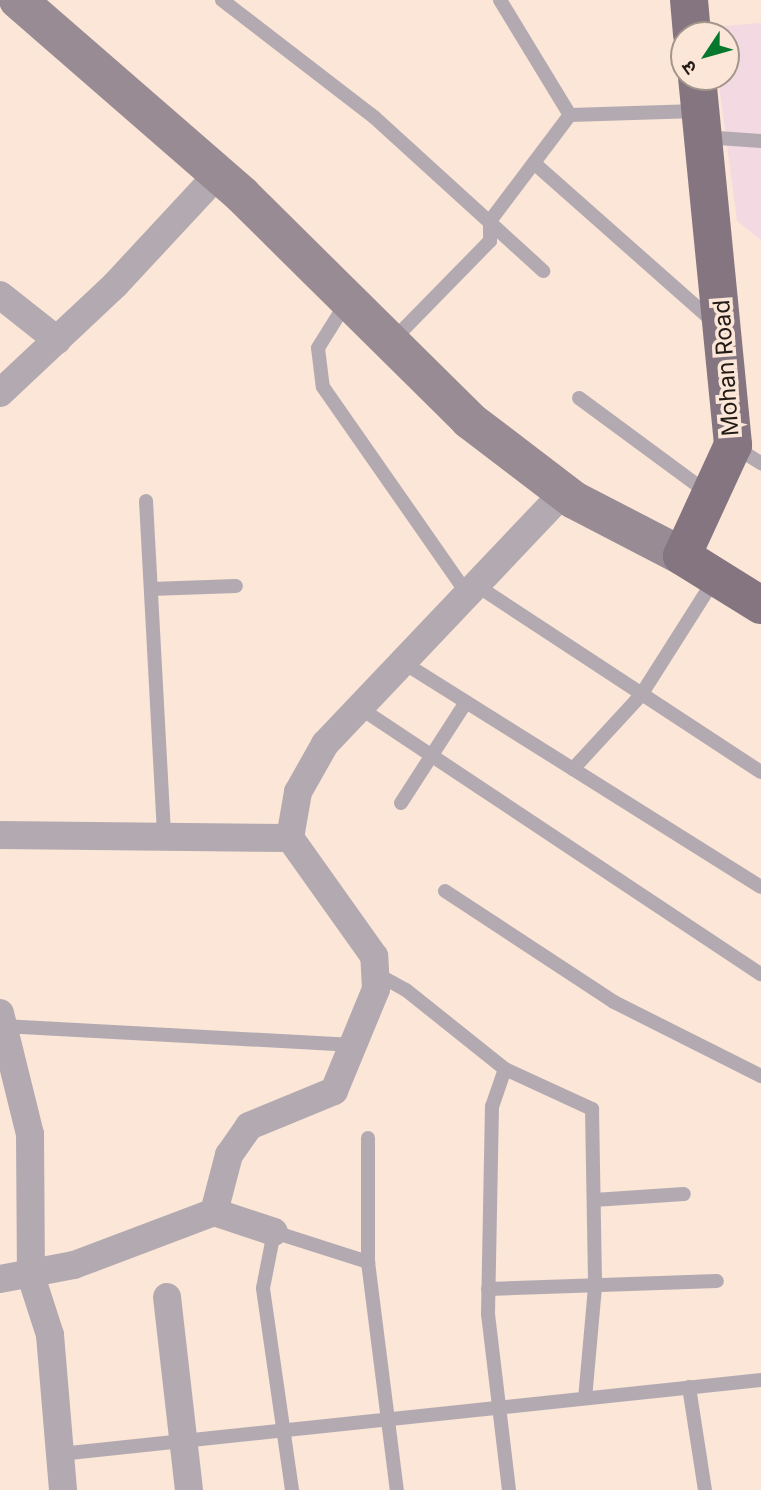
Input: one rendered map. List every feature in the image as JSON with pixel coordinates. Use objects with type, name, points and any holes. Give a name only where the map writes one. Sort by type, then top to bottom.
[{"type":"main road","points":[[689,0],[691,21]]},
{"type":"main road","name":"Mohan Road","points":[[682,556],[710,495],[747,454],[723,330],[700,108]]},
{"type":"main road","points":[[682,556],[761,605]]},
{"type":"street","points":[[18,0],[218,174],[469,420],[564,492],[682,556]]},
{"type":"street","points":[[0,393],[57,340],[218,174]]},
{"type":"street","points":[[0,295],[57,340]]},
{"type":"street","points":[[214,1212],[229,1155],[249,1126],[334,1091],[376,989],[374,956],[290,838],[298,792],[325,744],[474,592],[564,492]]},
{"type":"street","points":[[0,816],[0,850]]},
{"type":"street","points":[[0,835],[290,838]]},
{"type":"street","points":[[1,1020],[30,1134],[31,1276],[50,1335],[63,1490]]},
{"type":"street","points":[[0,1279],[31,1276],[173,1232],[214,1212],[274,1232]]},
{"type":"street","points":[[167,1297],[189,1490]]},
{"type":"lane","points":[[222,0],[374,117],[543,271]]},
{"type":"lane","points":[[500,0],[570,115]]},
{"type":"lane","points":[[570,115],[700,108],[761,141]]},
{"type":"lane","points":[[391,342],[490,241],[491,221],[570,115]]},
{"type":"lane","points":[[534,163],[723,330]]},
{"type":"lane","points":[[348,300],[318,348],[323,387],[474,592],[761,772]]},
{"type":"lane","points":[[579,398],[710,495]]},
{"type":"lane","points":[[146,501],[164,837]]},
{"type":"lane","points":[[573,769],[641,695],[717,577]]},
{"type":"lane","points":[[151,589],[236,586]]},
{"type":"lane","points":[[404,663],[761,887]]},
{"type":"lane","points":[[401,803],[466,702]]},
{"type":"lane","points":[[360,708],[761,974]]},
{"type":"lane","points":[[445,891],[614,1002],[761,1076]]},
{"type":"lane","points":[[375,973],[406,990],[505,1069],[592,1109],[595,1287],[585,1398]]},
{"type":"lane","points":[[1,1020],[353,1045]]},
{"type":"lane","points":[[505,1069],[492,1106],[488,1289],[496,1408],[509,1490]]},
{"type":"lane","points":[[368,1138],[368,1262],[397,1490]]},
{"type":"lane","points":[[594,1200],[684,1194]]},
{"type":"lane","points":[[292,1490],[263,1288],[274,1232],[368,1262]]},
{"type":"lane","points":[[488,1289],[717,1281]]},
{"type":"lane","points":[[60,1454],[761,1380]]},
{"type":"lane","points":[[689,1387],[705,1490]]},
{"type":"shaded area","points":[[761,23],[761,240],[737,221],[720,91],[740,91],[740,25]]}]
